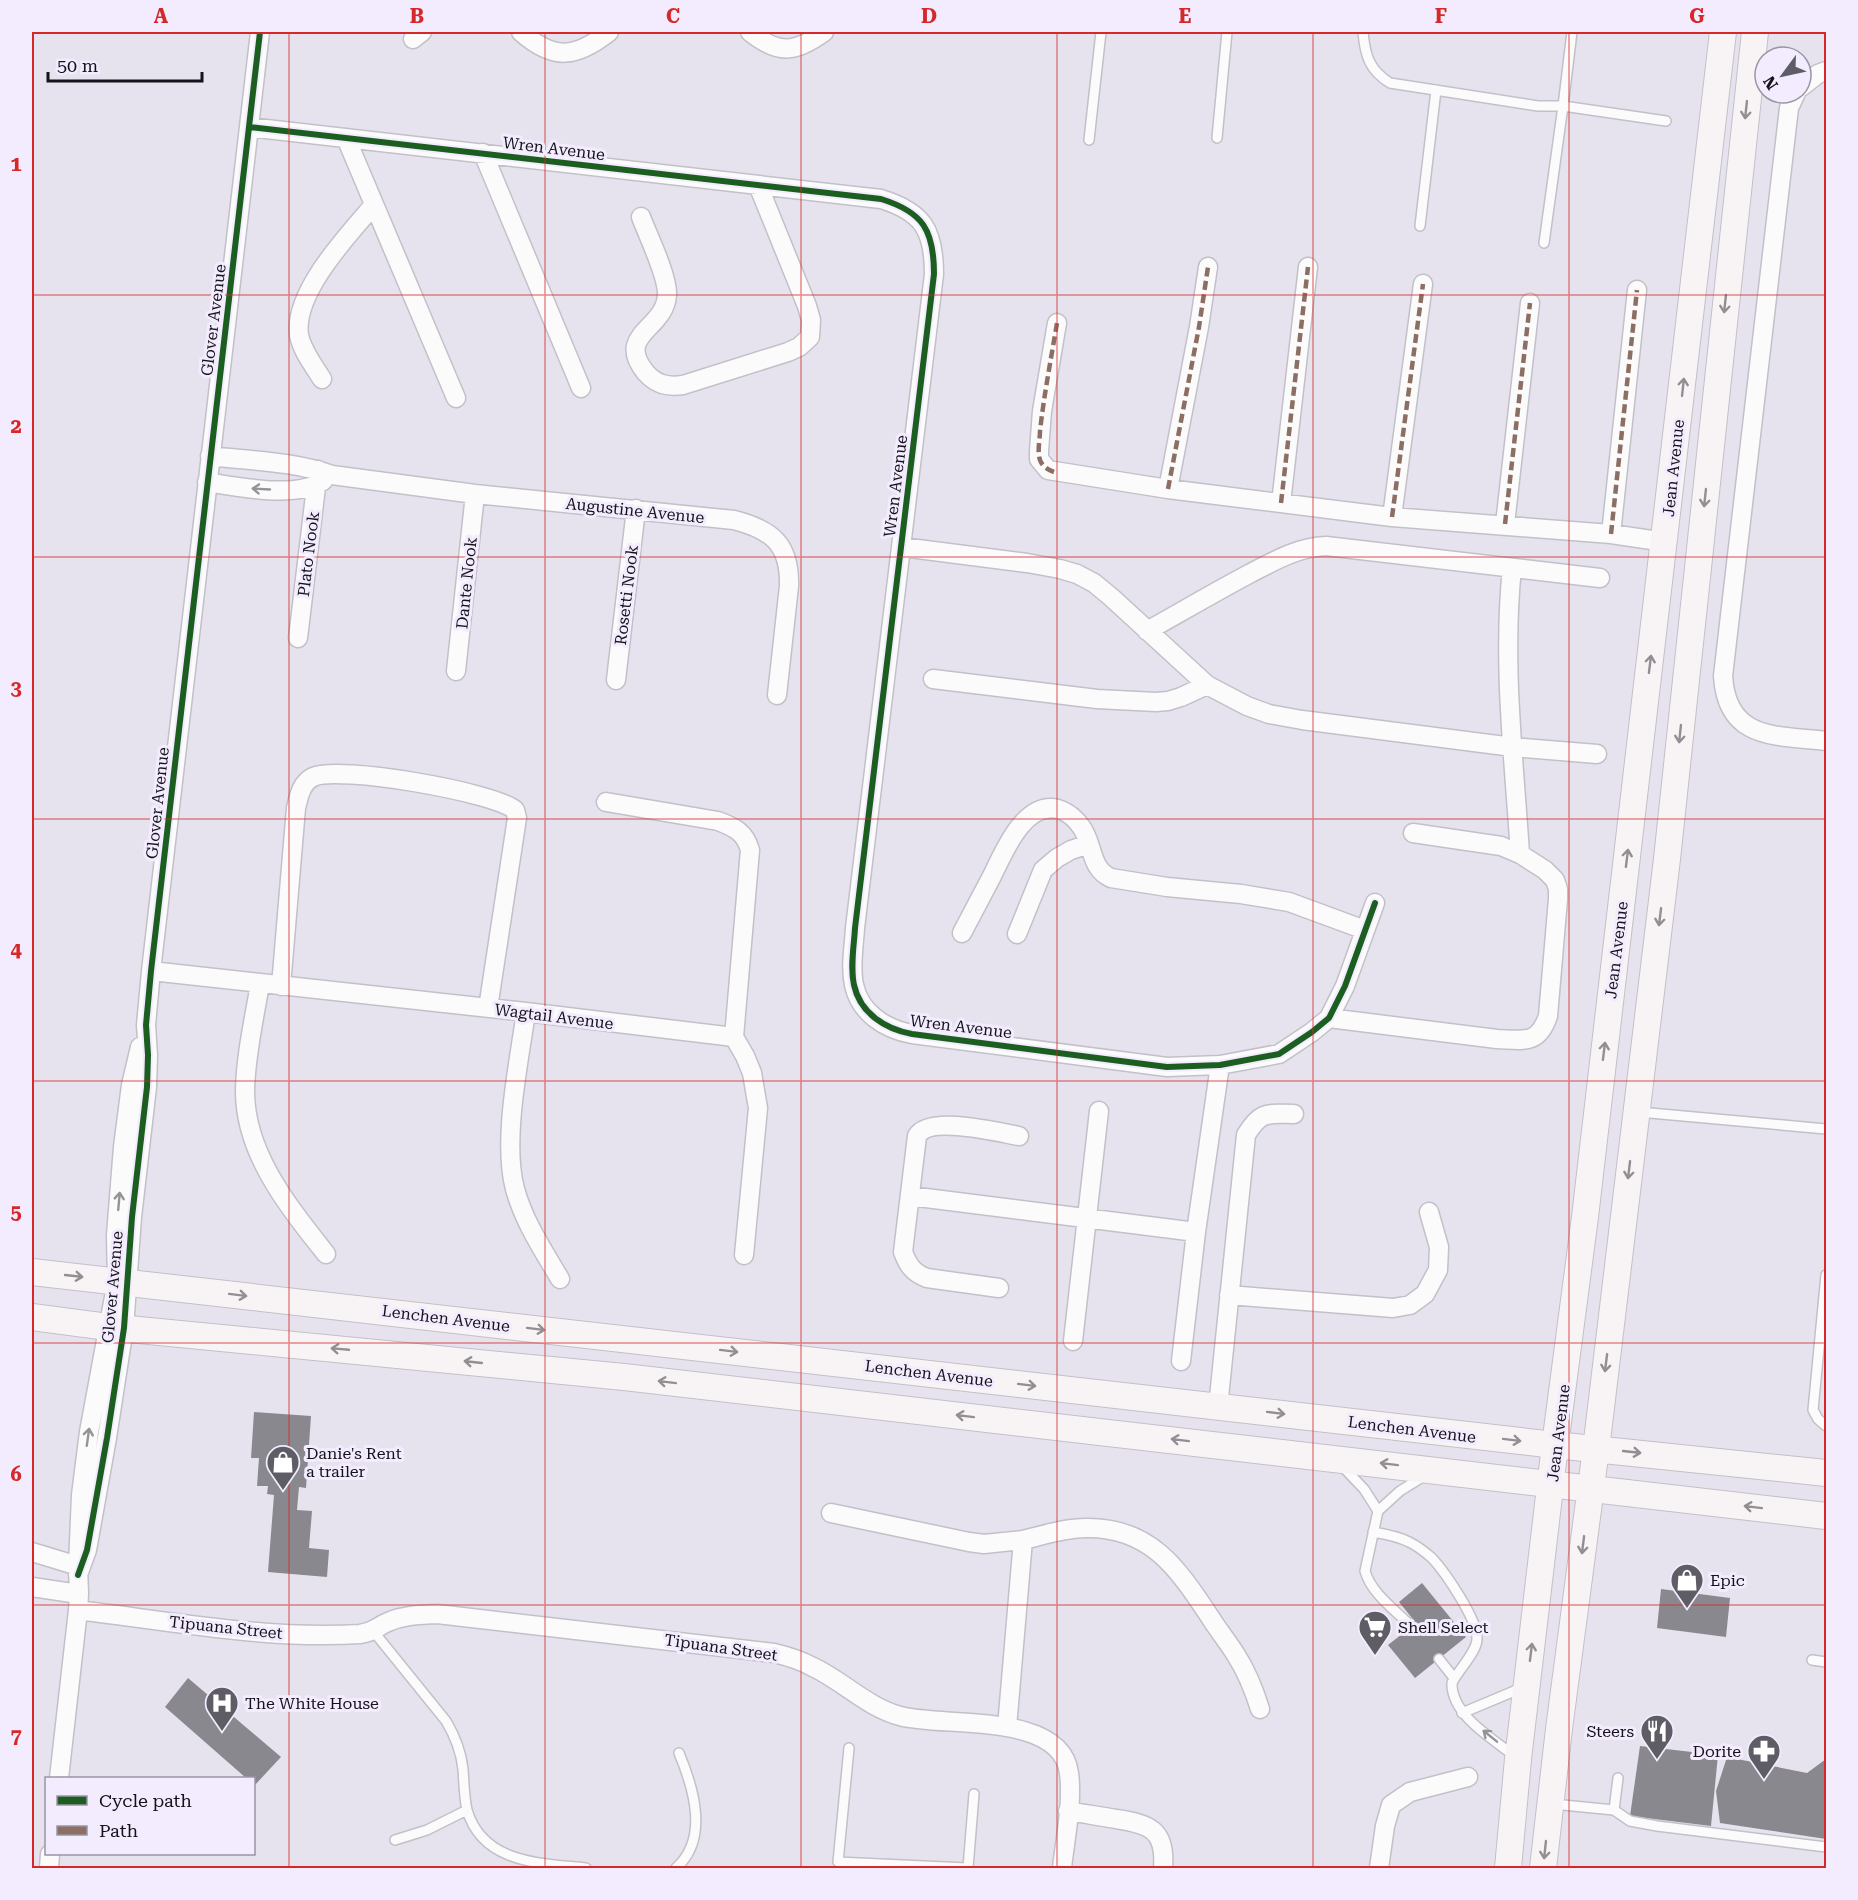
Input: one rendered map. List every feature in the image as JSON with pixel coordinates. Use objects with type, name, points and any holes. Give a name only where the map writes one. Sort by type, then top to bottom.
[{"type":"main road","name":"Jean Avenue","points":[[1508,1867],[1518,1759],[1555,1445],[1586,1217],[1723,32]]},
{"type":"main road","points":[[1544,1869],[1550,1804],[1596,1449],[1667,859],[1755,32]]},
{"type":"main road","points":[[1720,57],[1751,60]]},
{"type":"main road","points":[[1586,1217],[1594,1208],[1602,1191],[1611,1122],[1618,1112],[1636,1112]]},
{"type":"main road","name":"Lenchen Avenue","points":[[32,1272],[1555,1445],[1827,1473]]},
{"type":"main road","points":[[32,1317],[116,1328],[624,1377],[1827,1516]]},
{"type":"main road","points":[[1508,1867],[1520,1843],[1528,1814],[1536,1806],[1550,1804]]},
{"type":"street","name":"Glover Avenue","points":[[59,1777],[79,1602],[80,1570],[87,1550],[107,1438],[122,1281],[116,1235],[123,1147],[131,1085],[146,1025],[260,32]]},
{"type":"street","points":[[521,32],[538,45],[559,53],[572,53],[583,49],[609,32]]},
{"type":"street","points":[[750,32],[770,46],[780,48],[802,46],[824,32]]},
{"type":"street","points":[[1813,78],[1827,71]]},
{"type":"street","points":[[1790,105],[1723,676],[1724,692],[1730,709],[1746,726],[1759,732],[1775,735],[1827,741]]},
{"type":"street","name":"Wren Avenue","points":[[249,127],[881,199],[901,205],[915,214],[929,236],[933,248],[934,274],[855,928],[852,965],[854,985],[861,1002],[872,1017],[896,1031],[1167,1066],[1220,1065],[1279,1054],[1329,1018]]},
{"type":"street","points":[[346,138],[456,398]]},
{"type":"street","points":[[483,153],[581,388]]},
{"type":"street","points":[[641,217],[667,284],[667,296],[660,316],[638,338],[634,346],[637,358],[642,368],[656,381],[672,387],[683,385],[788,352],[800,347],[810,337],[811,320],[807,306],[758,185]]},
{"type":"street","points":[[322,380],[299,336],[303,304],[316,279],[338,247],[374,206]]},
{"type":"street","points":[[1168,489],[1208,267]]},
{"type":"street","points":[[1281,504],[1308,267]]},
{"type":"street","points":[[1392,516],[1423,284]]},
{"type":"street","points":[[1611,534],[1637,290]]},
{"type":"street","points":[[1504,524],[1530,303]]},
{"type":"street","points":[[1057,323],[1042,411],[1039,451],[1040,459],[1048,470],[1281,504],[1392,516],[1611,534],[1665,542]]},
{"type":"street","name":"Augustine Avenue","points":[[210,456],[322,477],[734,520],[751,525],[767,533],[780,545],[790,569],[777,695]]},
{"type":"street","name":"Augustine Avenue","points":[[207,482],[245,488],[292,491],[322,477]]},
{"type":"street","name":"Plato Nook","points":[[298,638],[322,477]]},
{"type":"street","name":"Dante Nook","points":[[456,671],[475,494]]},
{"type":"street","name":"Rosetti Nook","points":[[616,680],[636,510]]},
{"type":"street","points":[[1148,631],[1269,564],[1304,548],[1316,546],[1600,578]]},
{"type":"street","points":[[902,547],[1027,562],[1077,574],[1094,583],[1208,685],[1247,706],[1286,718],[1513,747],[1598,754]]},
{"type":"street","points":[[1512,568],[1507,652],[1520,854]]},
{"type":"street","points":[[933,679],[1097,699],[1156,702],[1181,697],[1208,685]]},
{"type":"street","points":[[281,986],[296,808],[300,791],[306,782],[323,774],[362,774],[482,796],[504,803],[515,810],[517,818],[488,1008]]},
{"type":"street","points":[[606,802],[718,821],[741,832],[750,850],[734,1038],[753,1072],[758,1108],[744,1255]]},
{"type":"street","points":[[962,933],[1016,831],[1030,816],[1042,809],[1054,808],[1065,811],[1075,819],[1083,830],[1098,869],[1111,878],[1289,902],[1365,930]]},
{"type":"street","points":[[1375,903],[1345,986],[1329,1018],[1497,1040],[1523,1040],[1534,1038],[1540,1033],[1548,1016],[1558,889],[1555,880],[1545,870],[1520,854],[1501,846],[1413,833]]},
{"type":"street","points":[[1017,934],[1043,870],[1071,850],[1089,844]]},
{"type":"street","name":"Wagtail Avenue","points":[[151,971],[526,1012],[734,1038]]},
{"type":"street","points":[[260,984],[246,1067],[246,1102],[252,1137],[283,1196],[327,1254]]},
{"type":"street","points":[[526,1012],[513,1114],[511,1171],[525,1218],[560,1278]]},
{"type":"street","points":[[1181,1361],[1196,1232],[1220,1065]]},
{"type":"street","points":[[1073,1341],[1099,1111]]},
{"type":"street","points":[[1218,1407],[1246,1135],[1254,1121],[1267,1114],[1294,1114]]},
{"type":"street","points":[[999,1288],[927,1278],[918,1275],[911,1268],[903,1252],[917,1136],[924,1129],[933,1126],[952,1126],[1019,1136]]},
{"type":"street","points":[[910,1196],[1085,1220],[1196,1232]]},
{"type":"street","points":[[1229,1295],[1393,1308],[1410,1305],[1425,1294],[1438,1270],[1439,1247],[1429,1212]]},
{"type":"street","points":[[831,1513],[984,1544],[1023,1540],[1065,1530],[1086,1528],[1106,1529],[1144,1541],[1181,1574],[1196,1595],[1242,1664],[1254,1689],[1260,1709]]},
{"type":"street","points":[[1007,1727],[1023,1540]]},
{"type":"street","points":[[32,1552],[80,1570]]},
{"type":"street","name":"Tipuana Street","points":[[32,1587],[79,1602],[278,1633],[359,1634],[374,1632],[387,1622],[401,1617],[438,1614],[774,1653],[793,1658],[814,1667],[868,1702],[893,1714],[915,1719],[1007,1727],[1037,1734],[1053,1744],[1063,1756],[1069,1772],[1068,1811],[1062,1869]]},
{"type":"street","points":[[1379,1869],[1390,1805],[1410,1792],[1468,1777]]},
{"type":"street","points":[[1068,1811],[1136,1822],[1150,1827],[1162,1844],[1163,1869]]},
{"type":"lane","points":[[1089,140],[1101,32]]},
{"type":"lane","points":[[1217,138],[1227,32]]},
{"type":"lane","points":[[1363,32],[1364,49],[1368,60],[1378,75],[1390,83],[1538,106],[1563,106],[1666,121]]},
{"type":"lane","points":[[1544,243],[1572,32]]},
{"type":"lane","points":[[1420,226],[1436,90]]},
{"type":"lane","points":[[1636,1112],[1827,1129]]},
{"type":"lane","points":[[1827,1275],[1813,1410],[1818,1419],[1827,1426]]},
{"type":"lane","points":[[1332,1458],[1355,1478],[1378,1511]]},
{"type":"lane","points":[[1411,1626],[1367,1579],[1365,1571],[1378,1511],[1400,1491],[1434,1470]]},
{"type":"lane","points":[[1373,1532],[1398,1537],[1425,1551],[1461,1599],[1474,1625],[1477,1638],[1473,1651],[1454,1678],[1452,1690],[1455,1702],[1462,1713],[1518,1759]]},
{"type":"lane","points":[[374,1632],[447,1721],[459,1747],[467,1810],[484,1839],[508,1856],[528,1862],[586,1869]]},
{"type":"lane","points":[[1439,1659],[1454,1678]]},
{"type":"lane","points":[[1812,1660],[1827,1662]]},
{"type":"lane","points":[[1462,1713],[1527,1686]]},
{"type":"lane","points":[[849,1748],[837,1865],[968,1869],[974,1794]]},
{"type":"lane","points":[[676,1869],[690,1849],[696,1810],[691,1781],[679,1754]]},
{"type":"lane","points":[[1614,1810],[1618,1778]]},
{"type":"lane","points":[[1550,1804],[1614,1810],[1630,1821],[1647,1825],[1827,1847]]},
{"type":"lane","points":[[395,1840],[426,1830],[467,1810]]},
{"type":"building","name":"Danie's Rent a trailer","points":[[254,1412],[311,1416],[306,1488],[299,1487],[297,1510],[312,1511],[309,1548],[329,1550],[327,1577],[268,1572],[274,1495],[267,1494],[268,1486],[257,1486],[259,1458],[251,1458]]},
{"type":"building","points":[[1422,1583],[1466,1637],[1415,1678],[1388,1645],[1416,1623],[1399,1602]]},
{"type":"building","points":[[1661,1589],[1730,1598],[1726,1637],[1657,1628]]},
{"type":"building","name":"The White House","points":[[188,1678],[281,1757],[255,1785],[255,1777],[245,1777],[165,1707]]},
{"type":"building","points":[[1640,1746],[1718,1755],[1711,1826],[1630,1816]]},
{"type":"building","points":[[1727,1757],[1807,1773],[1826,1759],[1826,1839],[1720,1823],[1716,1791]]},
{"type":"marked path","points":[[1168,489],[1208,267]]},
{"type":"marked path","points":[[1281,503],[1308,267]]},
{"type":"marked path","points":[[1392,517],[1423,284]]},
{"type":"marked path","points":[[1611,534],[1637,290]]},
{"type":"marked path","points":[[1505,524],[1530,303]]},
{"type":"marked path","points":[[1054,472],[1042,464],[1039,449],[1057,323]]},
{"type":"cycle path","points":[[78,1575],[87,1550],[124,1328],[132,1217],[147,1087],[146,1025],[151,971],[260,32]]},
{"type":"cycle path","points":[[249,127],[881,199],[907,210],[923,225],[932,246],[934,274],[855,928],[852,971],[857,995],[862,1004],[883,1024],[912,1034],[1167,1067],[1220,1065],[1279,1054],[1329,1018],[1345,986],[1375,903]]},
{"type":"place","name":"Danie's Rent a trailer","points":[[283,1491]]},
{"type":"place","name":"Epic","points":[[1687,1609]]},
{"type":"place","name":"Shell Select","points":[[1375,1656]]},
{"type":"place","name":"The White House","points":[[222,1732]]},
{"type":"place","name":"Steers","points":[[1657,1760]]},
{"type":"place","name":"Dorite","points":[[1764,1780]]}]
